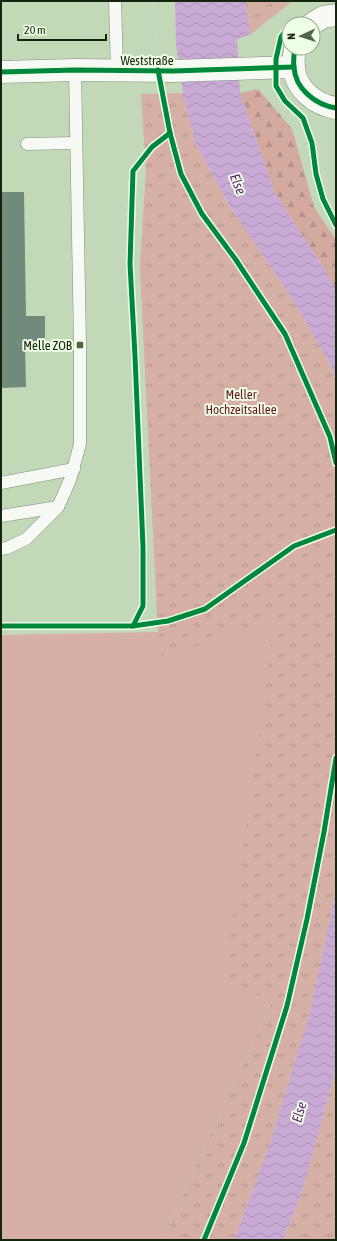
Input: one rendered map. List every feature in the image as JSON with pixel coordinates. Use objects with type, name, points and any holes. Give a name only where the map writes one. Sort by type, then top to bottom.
[{"type":"street","points":[[321,18],[336,15]]},
{"type":"street","name":"Weststraße","points":[[1,72],[75,70],[166,71],[255,68],[294,58]]},
{"type":"street","points":[[294,58],[297,78],[304,90],[314,100],[336,108]]},
{"type":"lane","points":[[115,1],[117,71]]},
{"type":"lane","points":[[1,549],[7,548],[26,539],[58,507],[74,469],[80,444],[81,408],[75,70]]},
{"type":"lane","points":[[27,144],[76,143]]},
{"type":"lane","points":[[1,483],[74,469]]},
{"type":"lane","points":[[1,516],[58,507]]},
{"type":"path","points":[[153,1],[166,71]]},
{"type":"path","points":[[314,153],[313,145],[336,146]]},
{"type":"green space","points":[[246,1],[290,1],[290,3],[250,35]]},
{"type":"green space","points":[[258,89],[292,129],[314,207],[336,240],[336,291],[327,273],[275,193],[240,93]]},
{"type":"green space","name":"Meller Hochzeitsallee","points":[[183,93],[195,143],[230,207],[291,297],[329,362],[336,379],[336,890],[309,1016],[269,1146],[234,1240],[162,1240],[272,1001],[224,981],[275,619],[162,658],[158,632],[140,267],[146,172],[141,94]]},
{"type":"green space","points":[[146,172],[281,378],[272,1001],[162,1240],[1,1240],[1,635],[158,632],[140,267]]},
{"type":"green space","points":[[336,1068],[336,1240],[283,1240],[303,1189]]},
{"type":"water","name":"Else","points":[[175,1],[246,1],[250,35],[237,39],[240,93],[275,193],[327,273],[336,291],[336,379],[329,362],[291,297],[230,207],[195,143],[183,93],[176,44]]},
{"type":"water","name":"Else","points":[[336,890],[336,1068],[303,1189],[283,1240],[234,1240],[269,1146],[309,1016]]},
{"type":"building","points":[[1,192],[24,192],[26,316],[45,316],[45,345],[25,345],[26,387],[1,388]]},
{"type":"cycle path","points":[[281,37],[276,59],[276,86],[285,101],[303,118],[312,143],[316,174],[323,199],[336,225]]},
{"type":"cycle path","points":[[294,56],[295,75],[302,89],[314,100],[336,108]]},
{"type":"cycle path","points":[[1,72],[75,70],[173,71],[294,67]]},
{"type":"cycle path","points":[[158,70],[170,133],[181,174],[202,214],[236,260],[285,334],[330,437],[336,463]]},
{"type":"cycle path","points":[[133,626],[143,606],[143,547],[130,264],[133,171],[152,147],[170,133]]},
{"type":"cycle path","points":[[1,626],[133,626],[168,621],[205,609],[294,546],[336,530]]},
{"type":"cycle path","points":[[204,1240],[244,1143],[287,1006],[307,919],[324,832],[336,758]]},
{"type":"place","name":"Melle ZOB","points":[[80,345]]}]
